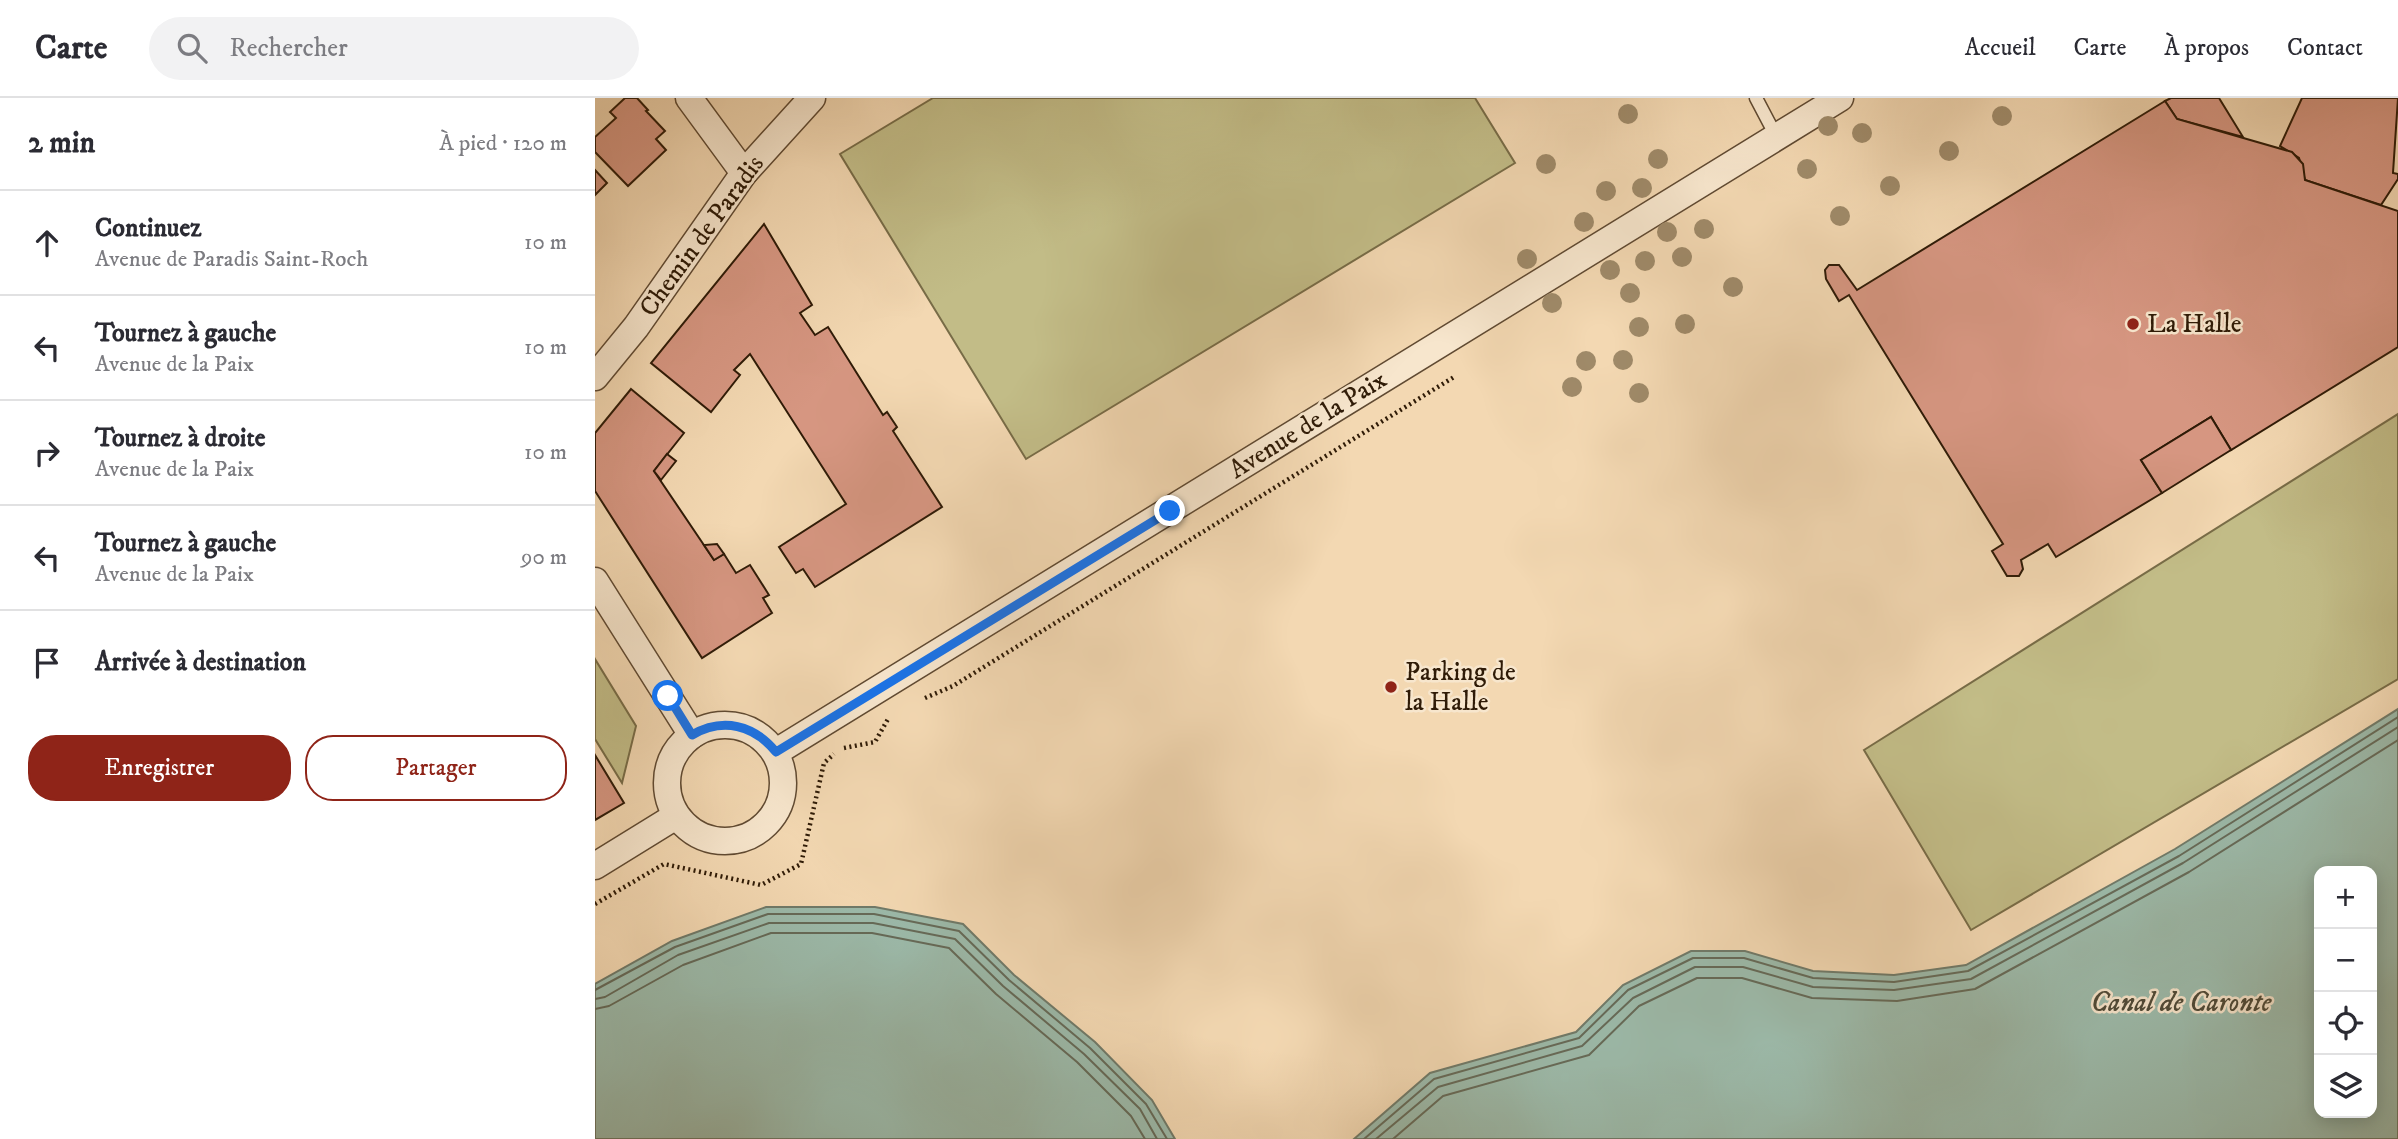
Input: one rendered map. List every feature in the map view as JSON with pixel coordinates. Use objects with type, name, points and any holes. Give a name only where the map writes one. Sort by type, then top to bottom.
[{"type":"street","points":[[689,98],[744,173]]},
{"type":"street","name":"Chemin de Paradis","points":[[595,377],[636,327],[744,173],[812,98]]},
{"type":"street","name":"Avenue de la Paix","points":[[776,752],[1840,98]]},
{"type":"street","points":[[595,581],[692,735]]},
{"type":"street","points":[[721,724],[741,727],[765,739],[776,752],[783,773],[783,793],[777,812],[762,830],[745,839],[722,842],[693,833],[676,816],[666,785],[669,766],[684,741],[692,735],[721,724]]},
{"type":"street","points":[[595,866],[676,816]]},
{"type":"lane","points":[[1756,98],[1776,136]]},
{"type":"path","points":[[917,702],[965,679],[1454,377]]},
{"type":"path","points":[[595,904],[664,864],[761,885],[801,864],[824,763],[848,746],[875,742],[893,712]]},
{"type":"shaded area","points":[[933,98],[1475,98],[1515,163],[1026,459],[840,154]]},
{"type":"shaded area","points":[[2398,414],[2398,679],[1971,930],[1864,750]]},
{"type":"shaded area","points":[[595,659],[636,726],[622,783],[595,739]]},
{"type":"water","name":"Canal de Caronte","points":[[2398,709],[2398,1139],[1354,1139],[1430,1073],[1576,1032],[1623,985],[1691,951],[1745,951],[1813,971],[1894,975],[1966,965],[2175,849]]},
{"type":"water","points":[[766,907],[875,907],[963,924],[1014,975],[1095,1042],[1152,1100],[1175,1139],[595,1139],[595,984],[672,941]]},
{"type":"building","points":[[625,98],[637,98],[665,131],[656,139],[666,150],[628,186],[595,152],[595,137],[616,118],[610,112]]},
{"type":"building","points":[[2171,98],[2219,98],[2243,137],[2177,119],[2165,101]]},
{"type":"building","points":[[2302,98],[2398,98],[2393,173],[2398,174],[2398,179],[2381,205],[2305,180],[2299,158],[2280,146]]},
{"type":"building","name":"La Halle","points":[[2165,101],[2177,119],[2292,152],[2303,164],[2305,180],[2398,211],[2398,347],[2231,450],[2211,417],[2141,460],[2162,493],[2056,557],[2048,544],[2021,560],[2023,569],[2019,576],[2007,576],[1992,551],[2003,544],[1849,295],[1839,301],[1826,279],[1825,270],[1829,265],[1839,265],[1857,290]]},
{"type":"building","points":[[595,170],[607,183],[595,195]]},
{"type":"building","points":[[764,224],[812,305],[800,313],[815,335],[828,327],[883,415],[887,412],[897,427],[893,431],[942,507],[815,587],[803,569],[796,573],[779,547],[846,504],[750,354],[734,370],[740,375],[711,412],[651,363]]},
{"type":"building","points":[[631,389],[684,433],[654,471],[714,560],[724,554],[736,573],[750,565],[769,595],[763,598],[772,613],[702,658],[595,491],[595,433]]},
{"type":"building","points":[[2211,417],[2231,450],[2162,493],[2141,460]]},
{"type":"building","points":[[667,454],[676,461],[661,480],[654,471]]},
{"type":"building","points":[[717,544],[724,554],[714,560],[704,545]]},
{"type":"building","points":[[595,755],[624,803],[595,820]]},
{"type":"place","name":"La Halle","points":[[2133,324]]},
{"type":"place","name":"Parking de la Halle","points":[[1391,687]]},
{"type":"route","points":[[668,696],[692,735],[704,728],[721,724],[741,727],[765,739],[776,752],[1170,511]]}]
